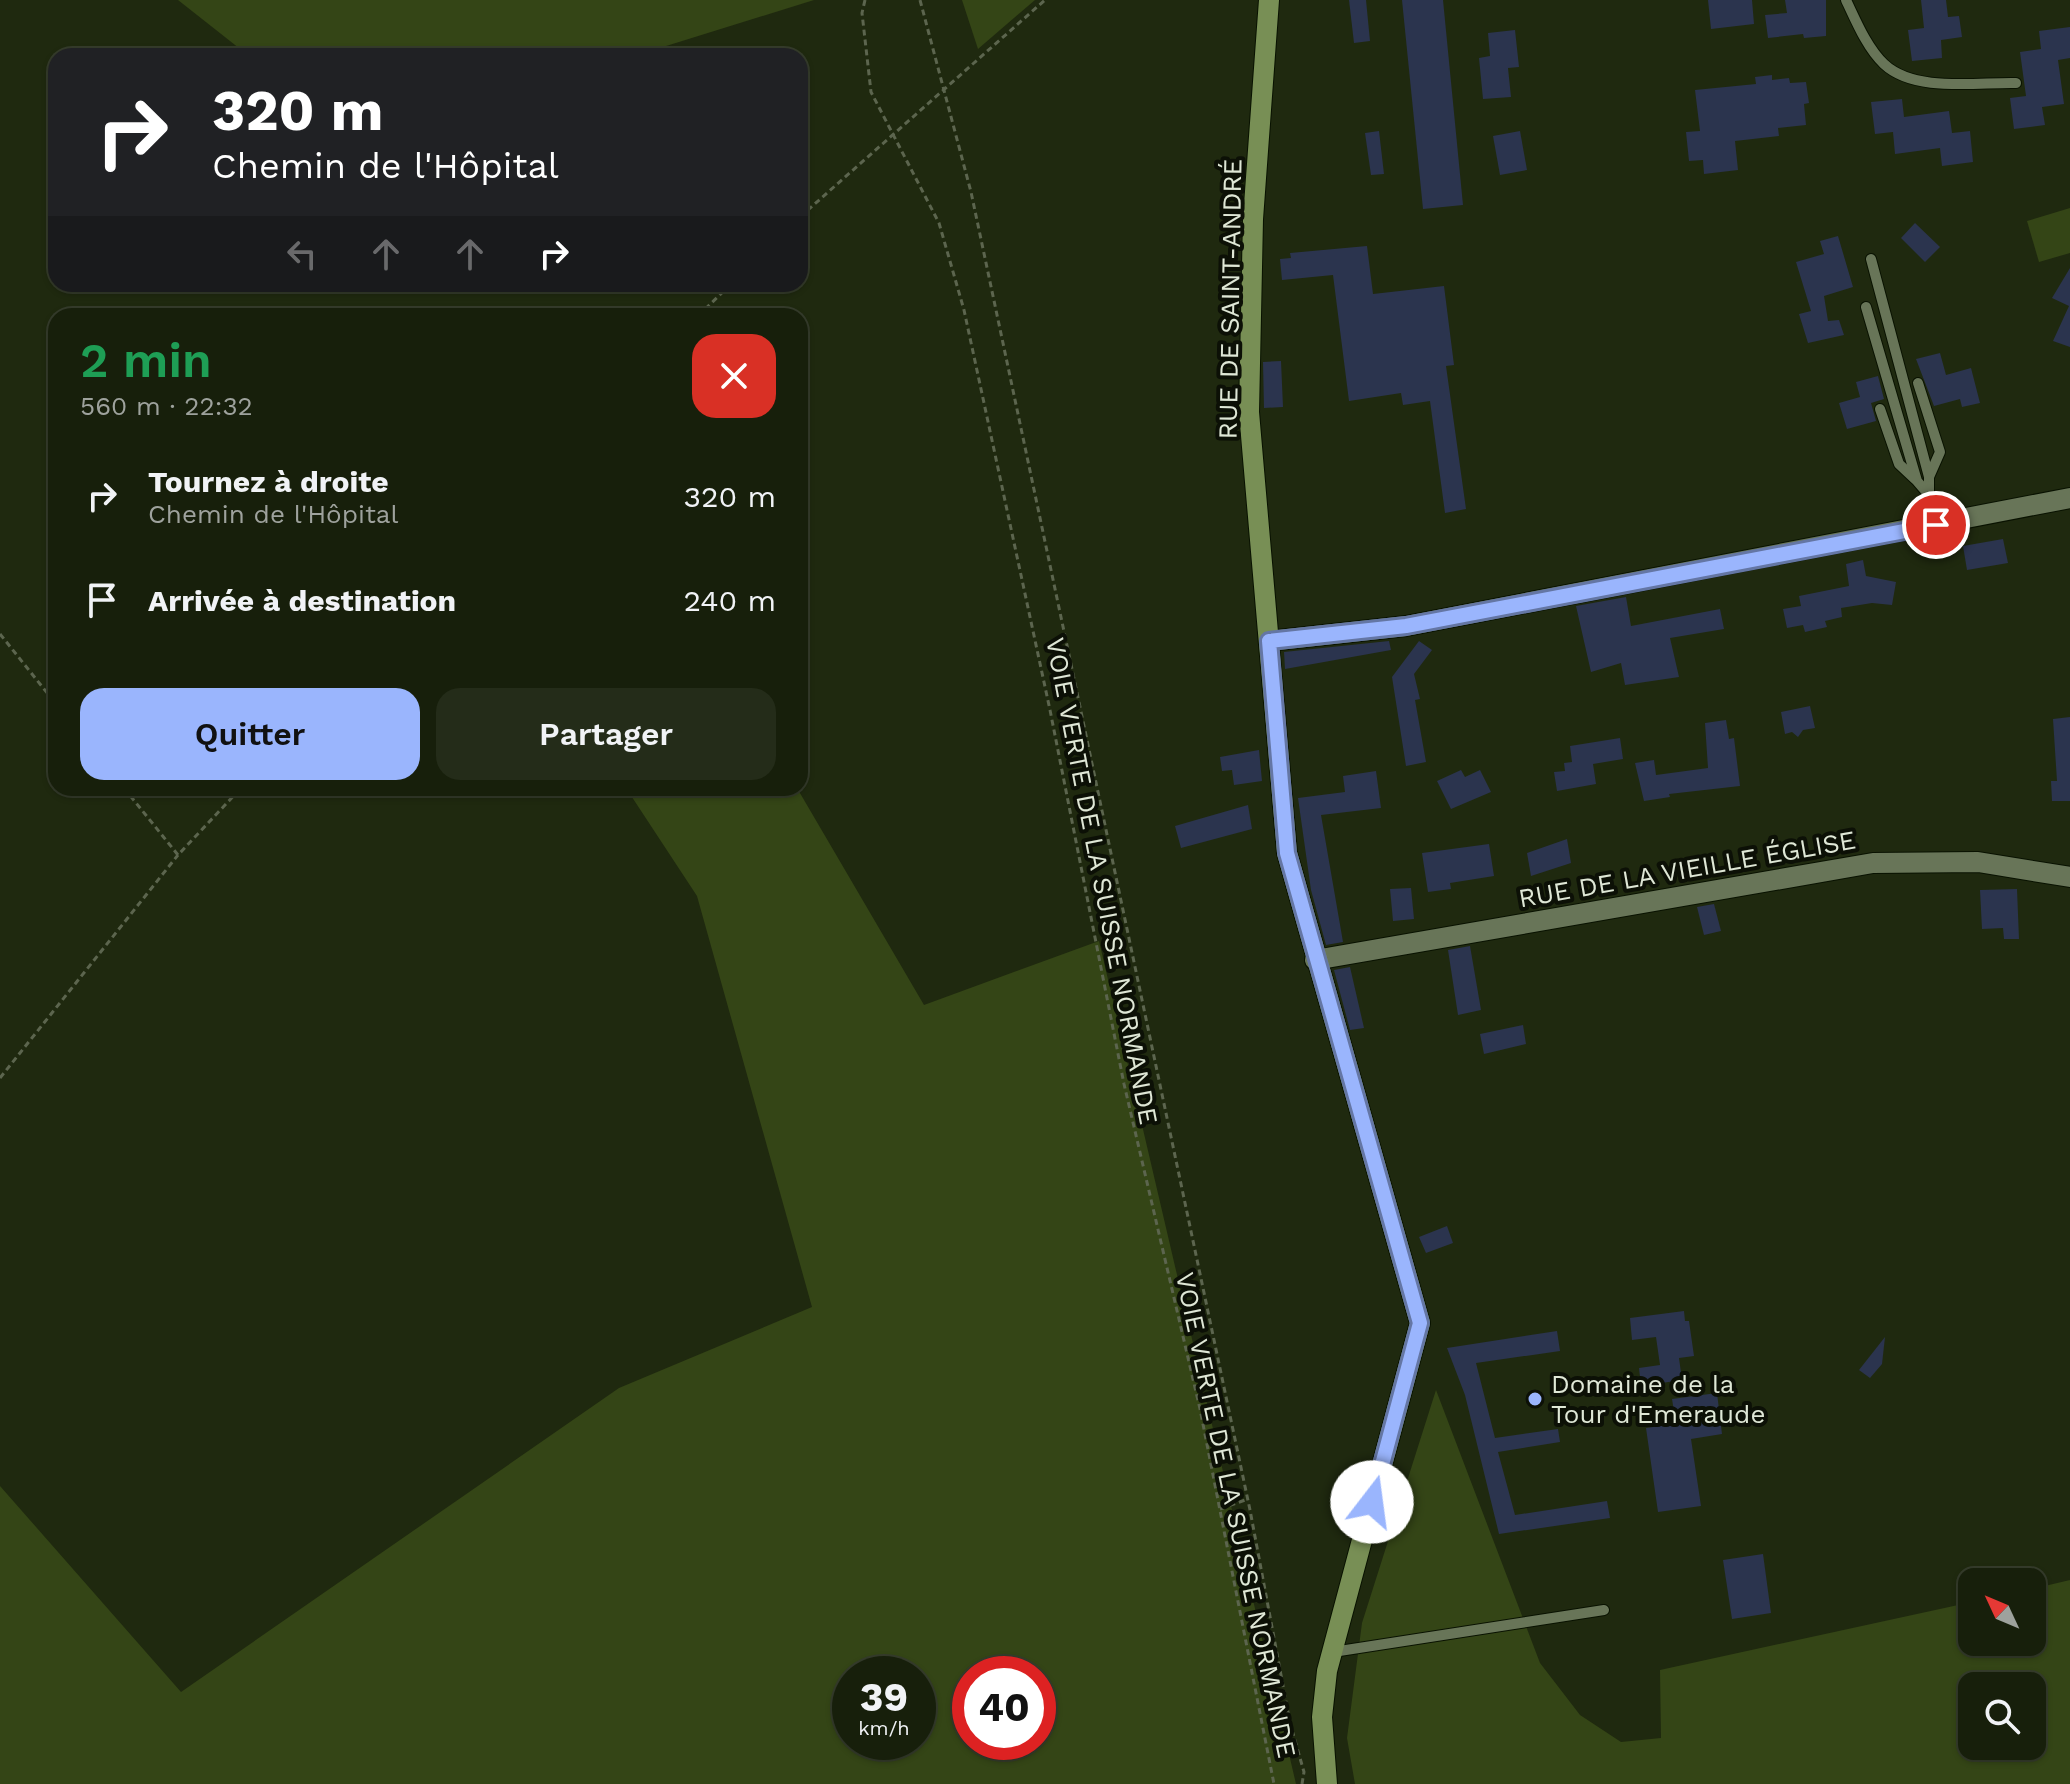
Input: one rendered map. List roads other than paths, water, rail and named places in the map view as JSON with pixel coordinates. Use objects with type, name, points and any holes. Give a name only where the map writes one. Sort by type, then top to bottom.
[{"type":"street","name":"RUE DE SAINT-ANDRÉ","points":[[1269,0],[1253,219],[1249,412],[1287,853],[1420,1323],[1330,1662],[1322,1717],[1327,1784]]},
{"type":"street","points":[[1269,641],[1406,626],[2070,498]]},
{"type":"street","name":"RUE DE LA VIEILLE ÉGLISE","points":[[1315,960],[1873,863],[1978,862],[2070,877]]},
{"type":"lane","points":[[1846,0],[1861,32],[1883,64],[1900,75],[1918,81],[2016,83]]},
{"type":"lane","points":[[1871,259],[1929,477],[1929,495],[1936,525]]},
{"type":"lane","points":[[1866,307],[1917,481]]},
{"type":"lane","points":[[1918,383],[1940,452],[1929,477]]},
{"type":"lane","points":[[1880,409],[1899,464],[1929,495]]},
{"type":"lane","points":[[1330,1662],[1604,1610]]},
{"type":"place","name":"Domaine de la Tour d'Emeraude","points":[[1535,1399]]}]
